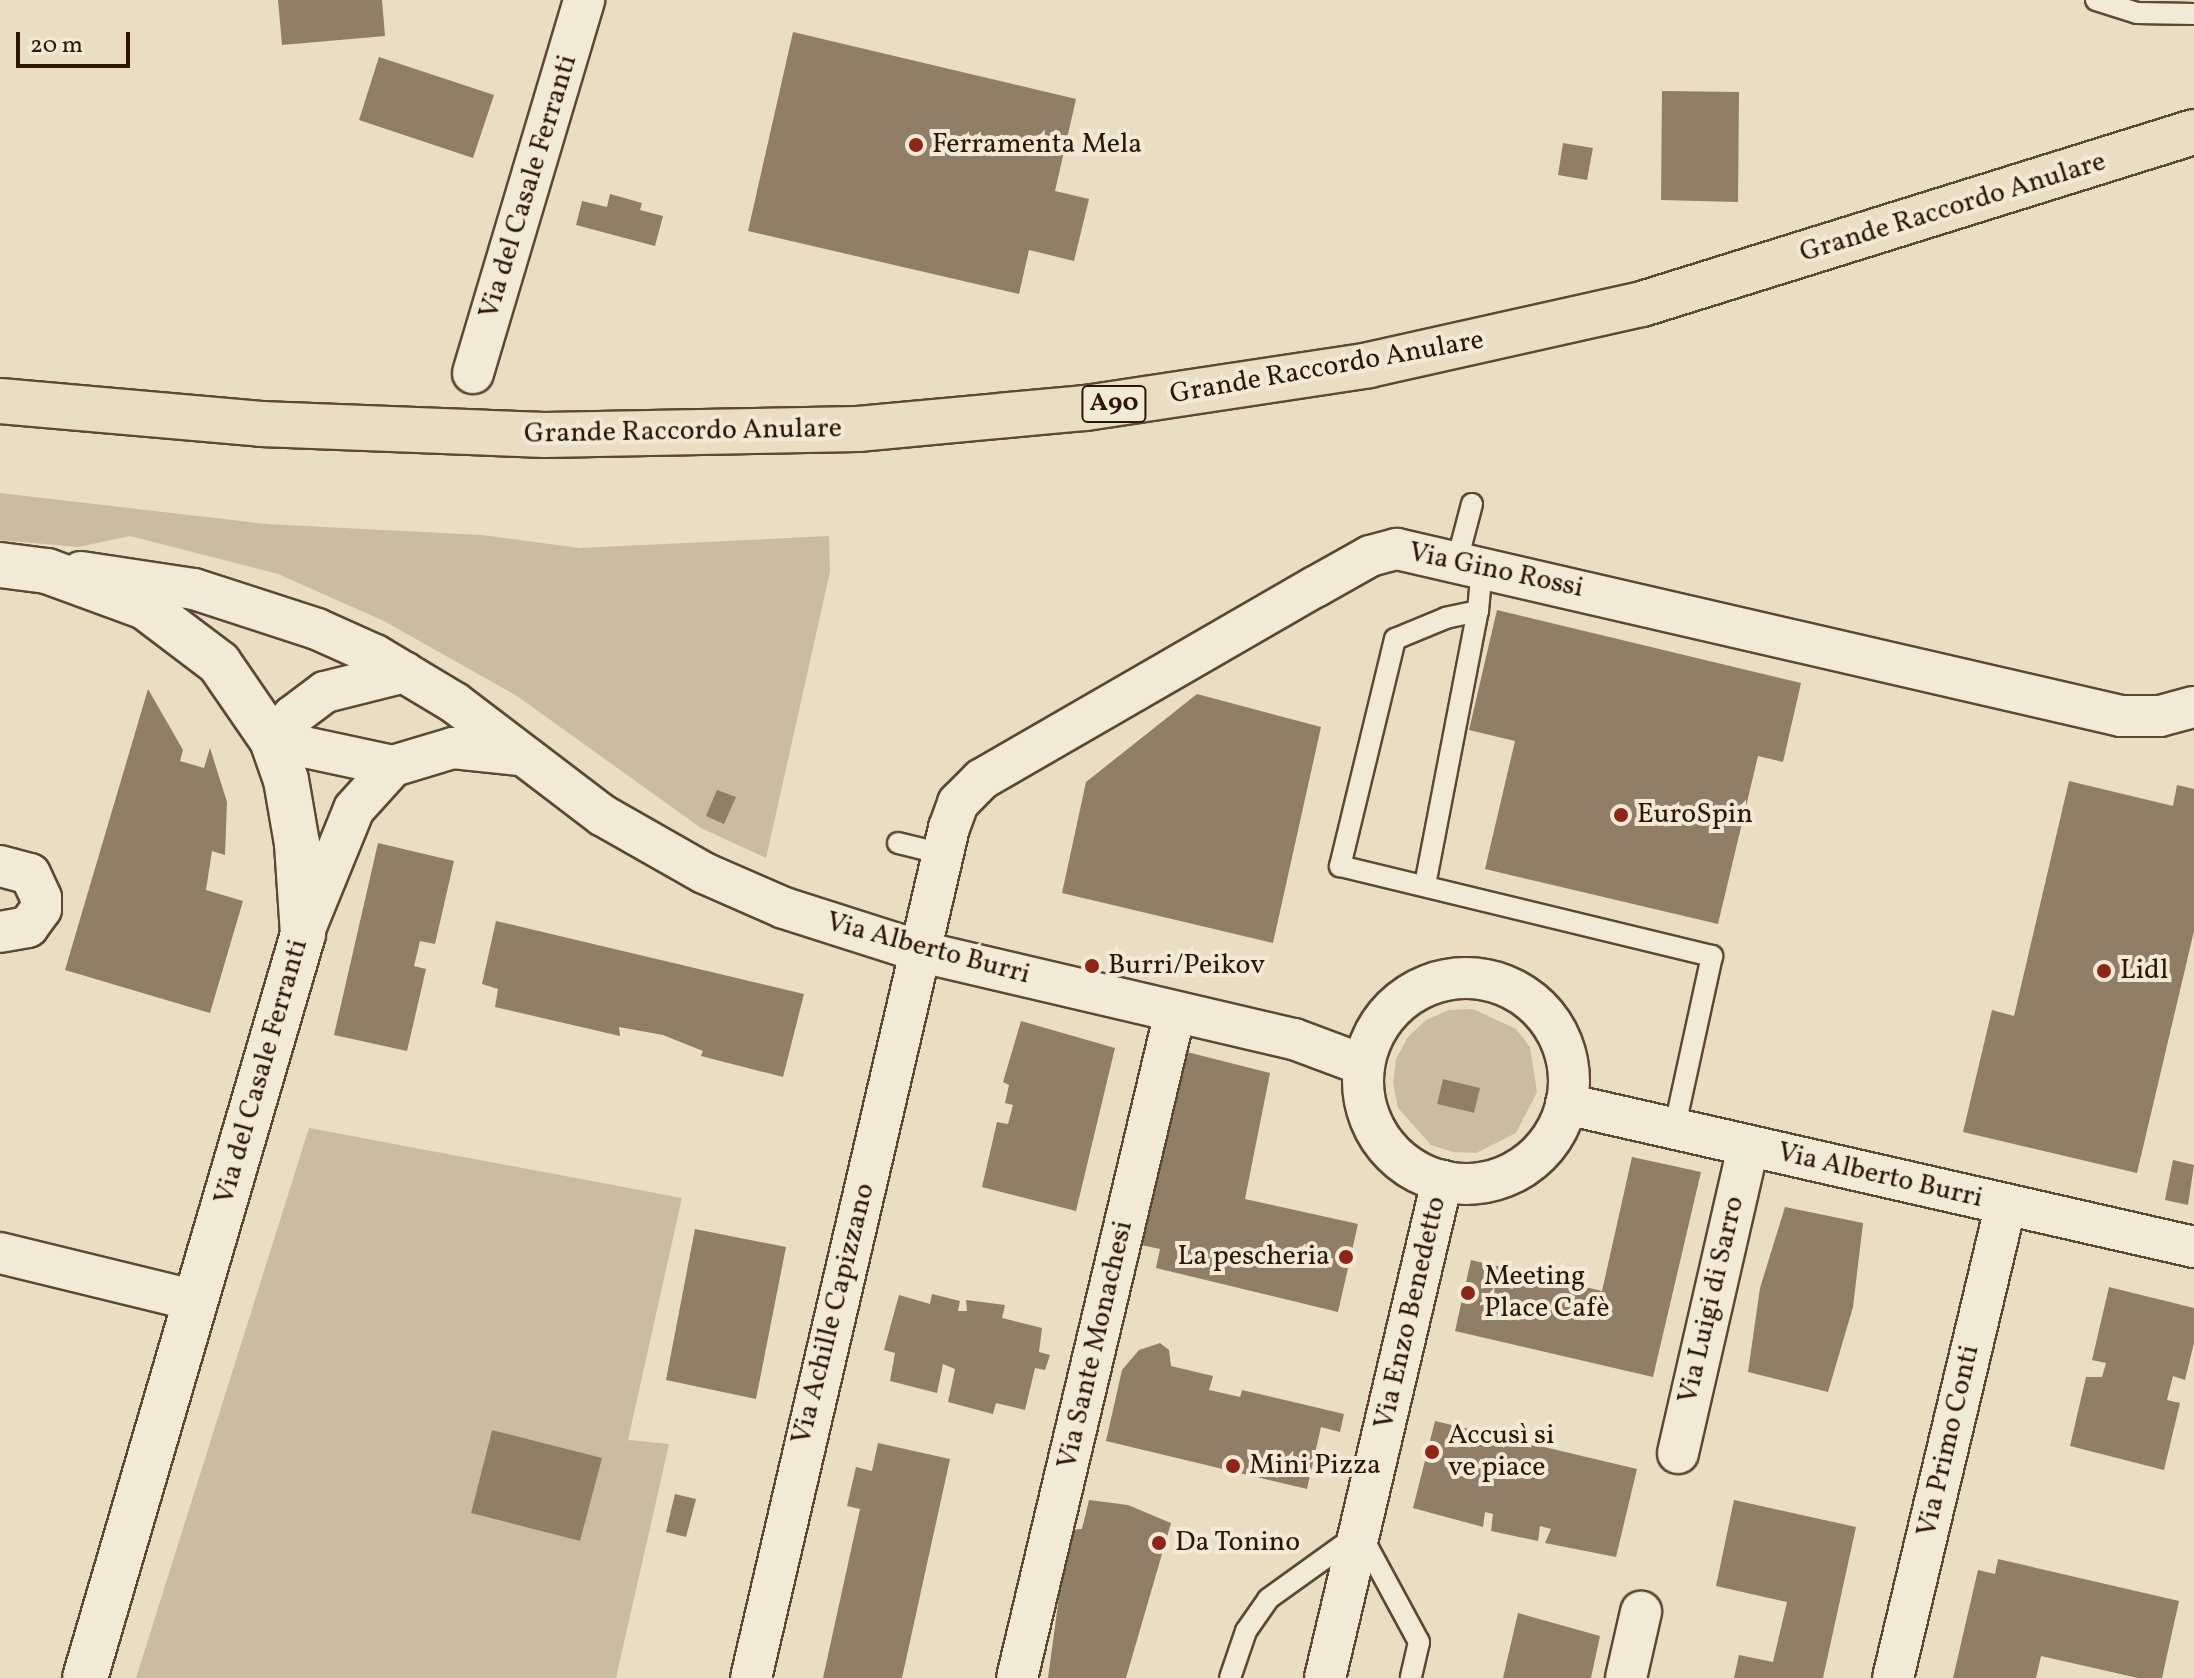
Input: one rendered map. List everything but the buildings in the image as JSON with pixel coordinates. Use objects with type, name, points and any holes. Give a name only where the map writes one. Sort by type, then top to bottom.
[{"type":"highway","name":"Grande Raccordo Anulare","points":[[0,401],[261,424],[520,435],[804,432],[1072,410],[1369,365],[1642,304],[2194,132]]},
{"type":"street","name":"Via del Casale Ferranti","points":[[473,373],[584,0]]},
{"type":"street","name":"Via Gino Rossi","points":[[922,952],[943,854],[958,803],[982,779],[1315,587],[1384,551],[1410,550],[2121,716],[2160,716],[2194,707]]},
{"type":"street","name":"Via del Casale Ferranti","points":[[0,565],[47,571],[145,607],[174,624],[219,663],[272,740],[292,808],[303,934],[85,1678]]},
{"type":"street","name":"Via Alberto Burri","points":[[47,571],[194,589],[335,636],[405,672],[602,815],[704,873],[784,908],[922,952],[1308,1042],[1364,1065]]},
{"type":"street","points":[[405,672],[325,692],[293,716],[272,740],[393,766],[464,747],[525,757]]},
{"type":"street","points":[[303,934],[354,809],[393,766]]},
{"type":"street","points":[[0,866],[30,874],[41,898],[41,909],[28,927],[0,932]]},
{"type":"street","name":"Via Achille Capizzano","points":[[751,1678],[801,1448],[922,952]]},
{"type":"street","points":[[1475,978],[1524,995],[1550,1021],[1565,1053],[1566,1104],[1555,1134],[1520,1169],[1490,1181],[1442,1181],[1403,1162],[1375,1131],[1364,1098],[1364,1065],[1374,1032],[1395,1004],[1441,980],[1475,978]]},
{"type":"street","name":"Via Sante Monachesi","points":[[1017,1678],[1175,1012]]},
{"type":"street","name":"Via Alberto Burri","points":[[1566,1104],[2194,1247]]},
{"type":"street","name":"Via Luigi di Sarro","points":[[1678,1453],[1748,1147]]},
{"type":"street","name":"Via Enzo Benedetto","points":[[1325,1678],[1442,1181]]},
{"type":"street","name":"Via Primo Conti","points":[[1893,1678],[2006,1204]]},
{"type":"street","points":[[0,1253],[197,1301]]},
{"type":"street","points":[[1626,1678],[1641,1612]]},
{"type":"lane","points":[[2096,0],[2137,13],[2164,6],[2194,14]]},
{"type":"lane","points":[[1425,885],[1478,611],[1470,564],[1472,504]]},
{"type":"lane","points":[[1478,611],[1446,618],[1395,639],[1340,866],[1712,956],[1674,1130]]},
{"type":"lane","points":[[898,843],[943,854]]},
{"type":"lane","points":[[1230,1678],[1246,1631],[1268,1599],[1360,1533],[1419,1642],[1411,1678]]},
{"type":"shaded area","points":[[0,493],[266,524],[482,535],[580,548],[829,536],[830,572],[766,858],[701,828],[517,696],[384,621],[278,574],[130,536],[78,547],[0,540]]},
{"type":"shaded area","points":[[1473,1009],[1516,1029],[1530,1047],[1537,1092],[1516,1133],[1476,1153],[1453,1152],[1431,1145],[1398,1108],[1393,1083],[1396,1059],[1408,1037],[1426,1020],[1449,1010]],"holes":[[[1443,1079],[1479,1088],[1473,1113],[1437,1104]]]},
{"type":"shaded area","points":[[309,1128],[682,1198],[628,1440],[669,1444],[616,1678],[136,1678]],"holes":[[[492,1430],[601,1458],[580,1541],[471,1513]]]},
{"type":"place","name":"Ferramenta Mela","points":[[916,145]]},
{"type":"place","name":"EuroSpin","points":[[1621,815]]},
{"type":"place","name":"Burri/Peikov","points":[[1092,966]]},
{"type":"place","name":"Lidl","points":[[2104,971]]},
{"type":"place","name":"La pescheria","points":[[1346,1257]]},
{"type":"place","name":"Meeting Place Cafè","points":[[1468,1293]]},
{"type":"place","name":"Accusì si ve piace","points":[[1432,1452]]},
{"type":"place","name":"Mini Pizza","points":[[1233,1466]]},
{"type":"place","name":"Da Tonino","points":[[1159,1543]]}]
